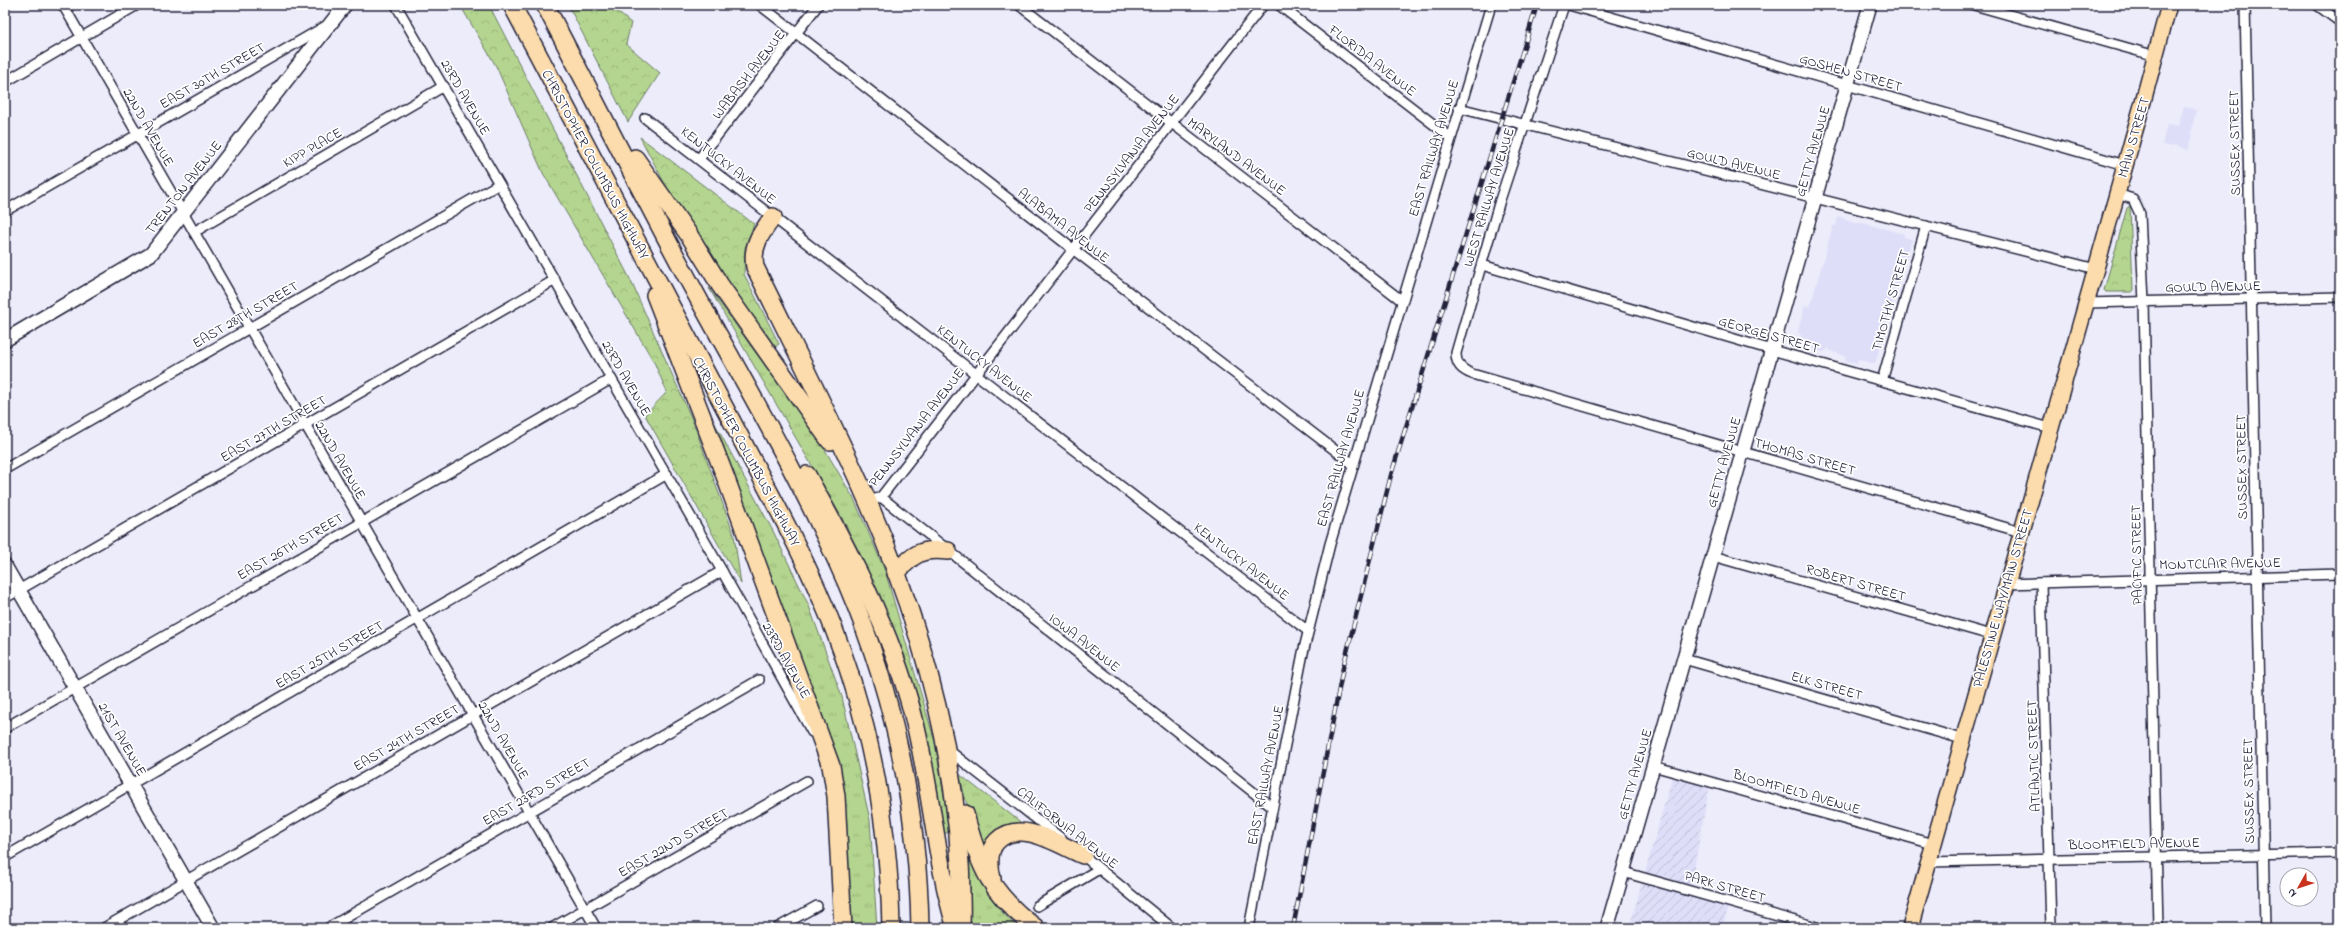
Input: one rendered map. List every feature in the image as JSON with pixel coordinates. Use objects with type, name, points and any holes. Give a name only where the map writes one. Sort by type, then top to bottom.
[{"type":"highway","name":"CHRISTOPHER COLUMBUS HIGHWAY","points":[[512,5],[800,551],[835,633],[858,705],[874,772],[885,840],[891,928]]},
{"type":"highway","name":"CHRISTOPHER COLUMBUS HIGHWAY","points":[[545,5],[678,260],[815,515],[847,585],[862,622],[889,707],[906,781],[915,848],[920,928]]},
{"type":"highway","points":[[597,103],[685,229],[720,285],[859,482],[875,500],[929,678],[951,772],[956,801],[961,859],[961,928]]},
{"type":"highway","points":[[624,217],[725,476],[831,766],[836,796],[843,928]]},
{"type":"highway","points":[[773,217],[759,238],[754,251],[755,267],[859,482]]},
{"type":"highway","points":[[678,260],[702,285],[858,569],[881,620],[913,715],[927,775],[945,894],[956,928]]},
{"type":"highway","points":[[896,572],[915,555],[929,549],[948,551]]},
{"type":"highway","points":[[951,772],[978,860],[998,892],[1015,912],[1036,928]]},
{"type":"highway","points":[[998,892],[989,868],[989,858],[993,846],[1010,833],[1027,832],[1083,855]]},
{"type":"highway","points":[[838,928],[842,897]]},
{"type":"main road","name":"MAIN STREET","points":[[2096,269],[2169,5]]},
{"type":"main road","name":"PALESTINE WAY/MAIN STREET","points":[[1910,928],[2020,532],[2096,269]]},
{"type":"street","name":"22ND AVENUE","points":[[63,5],[596,928]]},
{"type":"street","points":[[5,82],[137,5]]},
{"type":"street","name":"TRENTON AVENUE","points":[[5,340],[147,257],[183,214],[344,5]]},
{"type":"street","name":"23RD AVENUE","points":[[396,5],[722,571],[831,766]]},
{"type":"street","name":"ALABAMA AVENUE","points":[[760,5],[1074,250],[1353,464]]},
{"type":"street","name":"WABASH AVENUE","points":[[699,159],[818,5]]},
{"type":"street","name":"MARYLAND AVENUE","points":[[1019,5],[1401,300]]},
{"type":"street","name":"PENNSYLVANIA AVENUE","points":[[875,500],[1074,250],[1263,5]]},
{"type":"street","name":"FLORIDA AVENUE","points":[[1279,5],[1450,137]]},
{"type":"street","name":"EAST RAILWAY AVENUE","points":[[1249,928],[1308,631],[1330,544],[1401,300],[1490,5]]},
{"type":"street","name":"WEST RAILWAY AVENUE","points":[[1490,380],[1465,371],[1456,359],[1482,265],[1564,5]]},
{"type":"street","name":"GOSHEN STREET","points":[[1570,5],[2125,165]]},
{"type":"street","name":"GETTY AVENUE","points":[[1607,928],[1870,5]]},
{"type":"street","points":[[1974,5],[2156,56]]},
{"type":"street","name":"SUSSEX STREET","points":[[2245,5],[2266,928]]},
{"type":"street","points":[[2317,5],[2340,22]]},
{"type":"street","name":"EAST 30TH STREET","points":[[5,211],[330,24]]},
{"type":"street","name":"KIPP PLACE","points":[[194,232],[444,86]]},
{"type":"street","name":"GOULD AVENUE","points":[[1459,108],[2096,269]]},
{"type":"street","name":"KENTUCKY AVENUE","points":[[645,118],[1308,631]]},
{"type":"street","name":"EAST 28TH STREET","points":[[5,469],[499,184]]},
{"type":"street","name":"PACIFIC STREET","points":[[2117,194],[2133,200],[2140,214],[2144,302],[2158,928]]},
{"type":"street","name":"TIMOTHY STREET","points":[[1882,381],[1926,226]]},
{"type":"street","name":"GEORGE STREET","points":[[1482,265],[1772,350],[2050,428]]},
{"type":"street","name":"EAST 27TH STREET","points":[[5,598],[555,280]]},
{"type":"street","name":"GOULD AVENUE","points":[[2086,303],[2340,297]]},
{"type":"street","name":"EAST 26TH STREET","points":[[5,728],[361,521],[611,378]]},
{"type":"street","name":"THOMAS STREET","points":[[1490,380],[2020,532]]},
{"type":"street","name":"EAST 25TH STREET","points":[[5,857],[666,474]]},
{"type":"street","name":"IOWA AVENUE","points":[[875,500],[948,551],[1272,807]]},
{"type":"street","name":"ROBERT STREET","points":[[1713,556],[1991,635]]},
{"type":"street","name":"21ST AVENUE","points":[[5,566],[213,928]]},
{"type":"street","name":"EAST 24TH STREET","points":[[104,928],[722,571]]},
{"type":"street","name":"MONTCLAIR AVENUE","points":[[2006,584],[2340,574]]},
{"type":"street","name":"ATLANTIC STREET","points":[[2041,583],[2051,928]]},
{"type":"street","name":"ELK STREET","points":[[1684,659],[1962,739]]},
{"type":"street","name":"EAST 23RD STREET","points":[[328,928],[759,680]]},
{"type":"street","name":"CALIFORNIA AVENUE","points":[[946,749],[1083,855],[1172,928]]},
{"type":"street","name":"BLOOMFIELD AVENUE","points":[[1653,766],[1933,844]]},
{"type":"street","name":"EAST 22ND STREET","points":[[552,928],[808,781]]},
{"type":"street","name":"BLOOMFIELD AVENUE","points":[[1928,862],[2340,853]]},
{"type":"street","points":[[1037,906],[1099,868]]},
{"type":"street","name":"PARK STREET","points":[[1623,872],[1820,928]]},
{"type":"street","points":[[777,928],[817,906]]},
{"type":"shaded area","points":[[2184,106],[2196,110],[2191,134],[2193,135],[2188,150],[2174,145],[2172,147],[2162,145],[2167,124],[2178,126]]},
{"type":"shaded area","points":[[1838,216],[1855,223],[1863,223],[1904,234],[1904,237],[1912,239],[1904,266],[1900,265],[1896,277],[1900,279],[1875,364],[1858,359],[1857,364],[1845,360],[1846,356],[1831,351],[1829,348],[1824,352],[1808,348],[1798,331],[1805,305],[1810,307],[1833,226],[1836,226]]},
{"type":"shaded area","points":[[1675,767],[1711,778],[1690,890],[1730,901],[1722,928],[1629,928]]},
{"type":"green space","points":[[460,5],[489,5],[630,279],[693,422],[734,535],[741,584],[645,415],[667,392],[654,362],[543,173],[496,66]]},
{"type":"green space","points":[[568,5],[609,5],[631,23],[626,44],[660,73],[628,122]]},
{"type":"green space","points":[[640,137],[754,224],[745,248],[744,274],[779,344],[771,350],[689,229]]},
{"type":"green space","points":[[2130,206],[2133,290],[2131,292],[2106,292],[2104,290],[2127,208]]},
{"type":"green space","points":[[709,288],[821,443],[854,499],[885,571],[935,742],[950,831],[942,835],[890,632],[862,558],[841,516]]},
{"type":"green space","points":[[700,396],[773,531],[809,606],[842,697],[870,820],[877,928],[847,928],[844,805]]},
{"type":"green space","points":[[959,774],[1023,824],[979,851]]},
{"type":"green space","points":[[967,847],[987,892],[1001,911],[1019,928],[968,928]]},
{"type":"railway","points":[[1293,928],[1343,668],[1391,475],[1537,5]]}]
